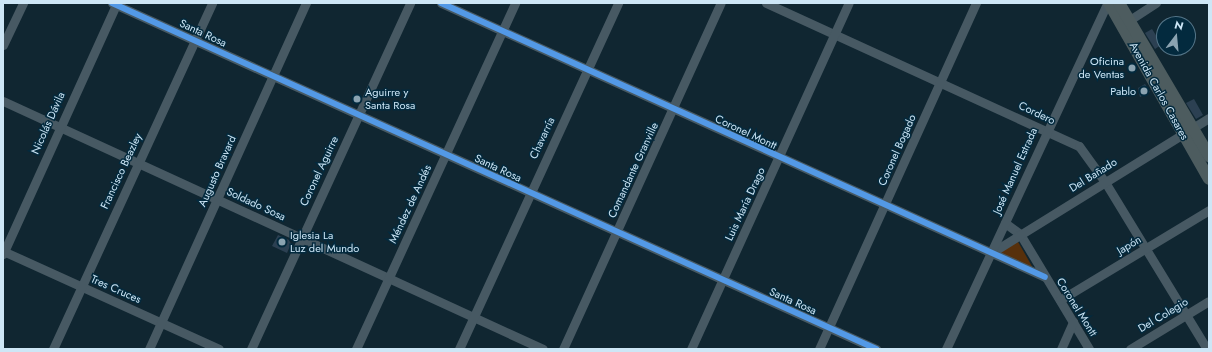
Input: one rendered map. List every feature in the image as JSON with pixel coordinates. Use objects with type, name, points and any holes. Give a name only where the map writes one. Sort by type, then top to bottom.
[{"type":"main road","name":"Avenida Carlos Casares","points":[[1119,3],[1126,23],[1188,131],[1209,179]]},
{"type":"main road","name":"Avenida Carlos Casares","points":[[1103,4],[1126,23]]},
{"type":"main road","name":"Avenida Carlos Casares","points":[[1188,131],[1209,156]]},
{"type":"street","points":[[3,45],[23,3]]},
{"type":"street","name":"Francisco Beazley","points":[[52,349],[212,3]]},
{"type":"street","name":"Augusto Bravard","points":[[149,349],[306,3]]},
{"type":"street","name":"Coronel Aguirre","points":[[251,349],[410,3]]},
{"type":"street","name":"Coronel Montt","points":[[441,3],[1045,278]]},
{"type":"street","name":"Méndez de Andés","points":[[356,349],[515,3]]},
{"type":"street","name":"Chavarría","points":[[459,349],[618,3]]},
{"type":"street","name":"Comandante Granville","points":[[563,349],[615,232],[721,3]]},
{"type":"street","name":"Cordero","points":[[766,3],[1047,130],[1083,149],[1105,182],[1207,349]]},
{"type":"street","name":"Luis María Drago","points":[[692,349],[849,3]]},
{"type":"street","name":"Coronel Bogado","points":[[819,349],[976,3]]},
{"type":"street","points":[[1126,23],[1156,3]]},
{"type":"street","name":"Santa Rosa","points":[[115,4],[615,232],[876,349]]},
{"type":"street","name":"Nicolás Dávila","points":[[3,252],[115,4]]},
{"type":"street","name":"José Manuel Estrada","points":[[946,349],[1005,223],[1103,4]]},
{"type":"street","name":"Soldado Sosa","points":[[3,102],[543,349]]},
{"type":"street","name":"Del Bañado","points":[[991,253],[1209,118]]},
{"type":"street","name":"Japón","points":[[1060,300],[1209,210]]},
{"type":"street","name":"Coronel Montt","points":[[1005,223],[1020,234],[1045,278],[1089,349]]},
{"type":"street","name":"Tres Cruces","points":[[3,252],[219,349]]},
{"type":"street","name":"Del Colegio","points":[[1130,349],[1209,301]]},
{"type":"street","points":[[1061,349],[1073,322]]},
{"type":"shaded area","points":[[1017,240],[1033,268],[998,253]]},
{"type":"building","points":[[1152,29],[1156,35],[1156,48],[1155,49],[1145,33]]},
{"type":"building","name":"Pablo","points":[[1145,84],[1150,92],[1140,97],[1138,88]]},
{"type":"building","points":[[1194,99],[1203,115],[1196,119],[1186,103]]},
{"type":"building","name":"Iglesia La Luz del Mundo","points":[[278,235],[289,240],[291,244],[287,253],[272,246]]},
{"type":"cycle path","points":[[112,3],[876,349]]},
{"type":"cycle path","points":[[441,3],[1045,277]]},
{"type":"place","name":"Oficina de Ventas","points":[[1132,68]]},
{"type":"place","name":"Pablo","points":[[1144,91]]},
{"type":"place","name":"Aguirre y Santa Rosa","points":[[357,99]]},
{"type":"place","name":"Iglesia La Luz del Mundo","points":[[282,242]]}]
